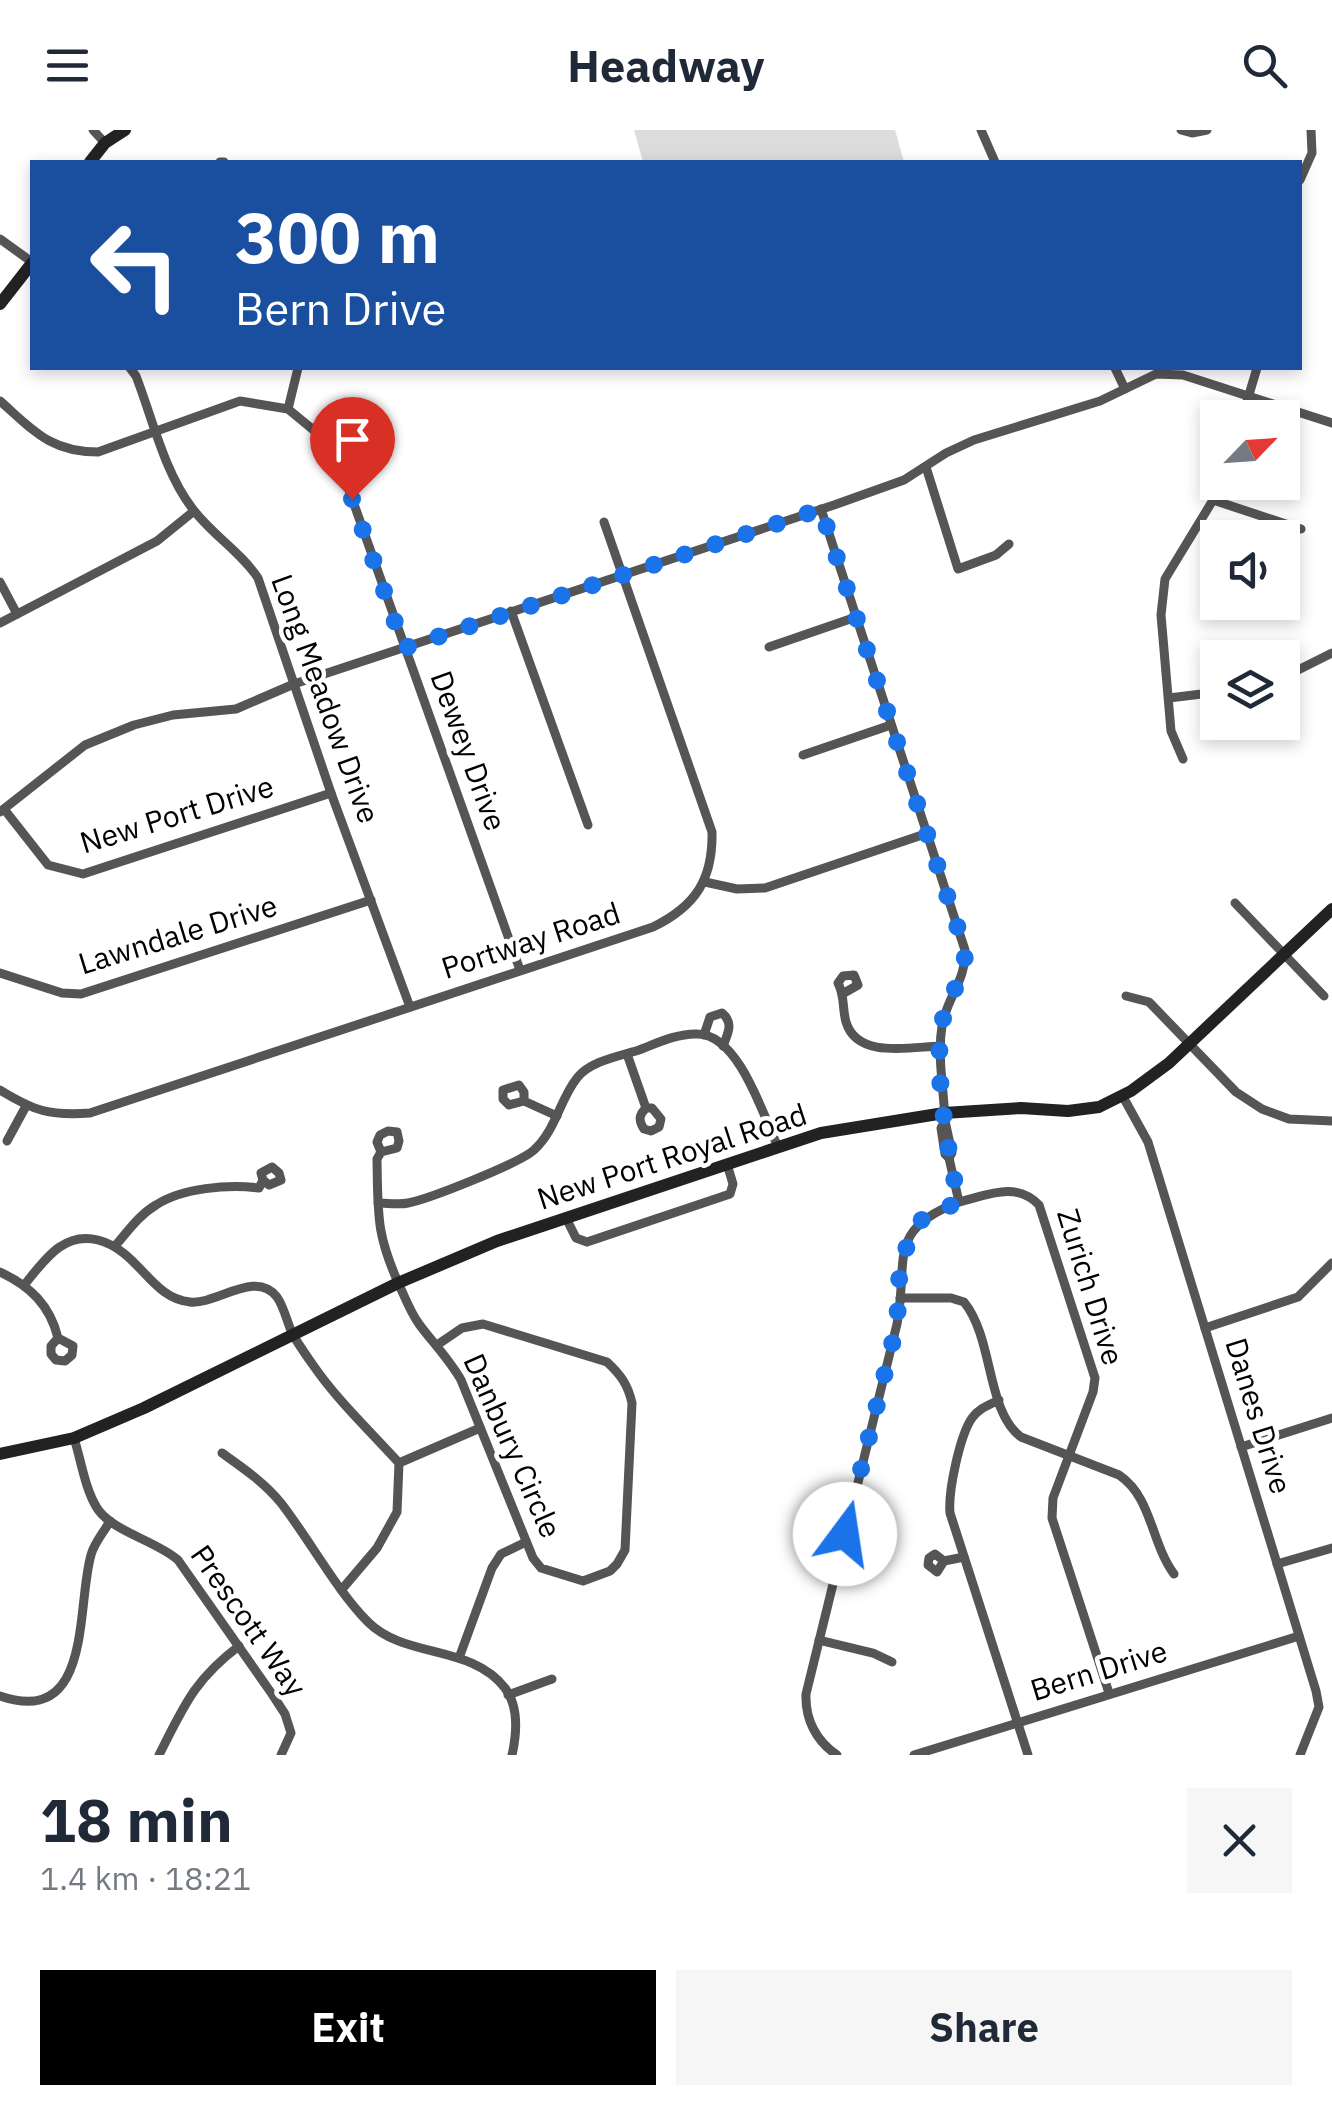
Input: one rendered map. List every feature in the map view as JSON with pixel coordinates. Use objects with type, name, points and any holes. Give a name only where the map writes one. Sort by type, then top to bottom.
[{"type":"street","points":[[92,130],[105,143]]},
{"type":"street","points":[[92,160],[105,143],[125,130]]},
{"type":"street","points":[[981,130],[994,160]]},
{"type":"street","points":[[1181,130],[1207,130]]},
{"type":"street","points":[[1302,176],[1312,153],[1310,130]]},
{"type":"street","points":[[0,240],[30,262]]},
{"type":"street","points":[[0,304],[30,266]]},
{"type":"street","name":"Long Meadow Drive","points":[[132,370],[175,482],[194,511],[247,562],[258,578],[410,1007]]},
{"type":"street","points":[[0,401],[46,442],[77,452],[98,452],[240,401],[288,410],[298,370]]},
{"type":"street","points":[[1117,370],[1126,390]]},
{"type":"street","points":[[1248,400],[1256,370]]},
{"type":"street","points":[[2,810],[84,746],[134,725],[173,715],[236,709],[294,684],[821,509],[904,480],[974,440],[1100,402],[1156,374],[1170,373],[1332,424]]},
{"type":"street","name":"Dewey Drive","points":[[288,410],[322,437],[339,462],[520,970]]},
{"type":"street","points":[[926,468],[958,570],[996,555],[1009,544]]},
{"type":"street","points":[[1183,759],[1172,731],[1161,615],[1166,580],[1213,500],[1301,530]]},
{"type":"street","points":[[821,509],[965,950],[964,972],[942,1021],[940,1046],[944,1117],[959,1202],[926,1216],[916,1225],[900,1263],[900,1298],[806,1710],[818,1736],[837,1755]]},
{"type":"street","points":[[0,623],[157,541],[194,511]]},
{"type":"street","points":[[604,522],[712,832],[712,858],[705,882],[737,889],[765,888],[926,834]]},
{"type":"street","points":[[0,582],[17,614]]},
{"type":"street","points":[[511,610],[588,826]]},
{"type":"street","points":[[769,646],[856,617]]},
{"type":"street","points":[[1300,669],[1332,652]]},
{"type":"street","points":[[1169,698],[1200,694]]},
{"type":"street","points":[[803,755],[891,725]]},
{"type":"street","name":"New Port Drive","points":[[2,810],[48,865],[84,874],[331,793]]},
{"type":"street","name":"Portway Road","points":[[0,1090],[26,1106],[62,1115],[90,1113],[653,927],[672,918],[705,882]]},
{"type":"street","name":"Lawndale Drive","points":[[0,973],[62,993],[81,994],[371,900]]},
{"type":"street","points":[[1235,903],[1324,996]]},
{"type":"street","name":"New Port Royal Road","points":[[0,1454],[74,1438],[144,1408],[398,1283],[497,1241],[821,1133],[1022,1108],[1068,1111],[1099,1107],[1122,1096],[1169,1062],[1332,910]]},
{"type":"street","points":[[844,994],[846,1025],[859,1041],[883,1049],[940,1046]]},
{"type":"street","points":[[1126,996],[1149,1002],[1236,1092],[1262,1109],[1289,1119],[1332,1121]]},
{"type":"street","points":[[704,1035],[710,1017],[722,1013],[730,1028],[723,1046]]},
{"type":"street","points":[[378,1203],[408,1204],[520,1160],[536,1148],[577,1077],[590,1067],[674,1037],[704,1035],[723,1046],[739,1063],[778,1147]]},
{"type":"street","points":[[628,1054],[646,1108]]},
{"type":"street","name":"Danes Drive","points":[[1122,1096],[1148,1142],[1299,1636],[1318,1707],[1300,1755]]},
{"type":"street","points":[[524,1101],[556,1116]]},
{"type":"street","points":[[6,1141],[26,1106]]},
{"type":"street","name":"Danbury Circle","points":[[381,1152],[378,1232],[416,1321],[461,1380],[526,1542],[541,1568],[552,1574],[584,1580],[610,1571],[626,1550],[632,1403],[628,1384],[608,1362],[483,1324],[462,1328],[437,1346]]},
{"type":"street","points":[[566,1218],[576,1238],[586,1242],[730,1194],[734,1184],[727,1164]]},
{"type":"street","points":[[116,1246],[137,1220],[158,1204],[179,1195],[217,1188],[259,1188],[263,1180]]},
{"type":"street","name":"Zurich Drive","points":[[959,1202],[1018,1191],[1030,1196],[1044,1216],[1094,1378],[1094,1392],[1053,1498],[1052,1518],[1108,1694]]},
{"type":"street","points":[[25,1284],[60,1245],[75,1238],[93,1238],[127,1253],[158,1288],[189,1302],[204,1302],[249,1286],[266,1289],[277,1298],[293,1335],[316,1369],[398,1463],[398,1512],[377,1548],[343,1588]]},
{"type":"street","points":[[1205,1328],[1298,1298],[1332,1263]]},
{"type":"street","points":[[0,1272],[25,1284],[54,1320],[58,1338]]},
{"type":"street","points":[[900,1298],[951,1298],[964,1302],[983,1338],[1011,1430],[1021,1438],[1119,1475],[1132,1484],[1140,1495],[1161,1557],[1174,1574]]},
{"type":"street","points":[[999,1400],[984,1407],[969,1422],[952,1486],[950,1513],[1028,1755]]},
{"type":"street","points":[[1241,1447],[1332,1418]]},
{"type":"street","points":[[398,1463],[480,1428]]},
{"type":"street","points":[[0,1696],[18,1702],[38,1702],[58,1689],[77,1660],[92,1552],[110,1521],[97,1508],[74,1438]]},
{"type":"street","points":[[222,1453],[278,1500],[368,1622],[389,1638],[459,1658],[491,1675],[514,1706],[517,1734],[512,1755]]},
{"type":"street","name":"Prescott Way","points":[[110,1521],[164,1548],[178,1560],[285,1714],[291,1733],[280,1755]]},
{"type":"street","points":[[459,1658],[492,1568],[501,1554],[526,1542]]},
{"type":"street","points":[[1277,1564],[1332,1548]]},
{"type":"street","points":[[944,1561],[964,1557]]},
{"type":"street","name":"Bern Drive","points":[[914,1755],[1299,1636]]},
{"type":"street","points":[[819,1640],[873,1653],[892,1662]]},
{"type":"street","points":[[159,1755],[187,1700],[209,1668],[239,1646]]},
{"type":"street","points":[[508,1695],[552,1679]]},
{"type":"shaded area","points":[[634,130],[895,130],[903,160],[642,160]]},
{"type":"route","points":[[352,499],[404,648],[821,509],[966,962],[942,1021],[940,1046],[944,1121],[959,1202],[926,1216],[916,1225],[900,1263],[897,1324],[845,1534]]}]
